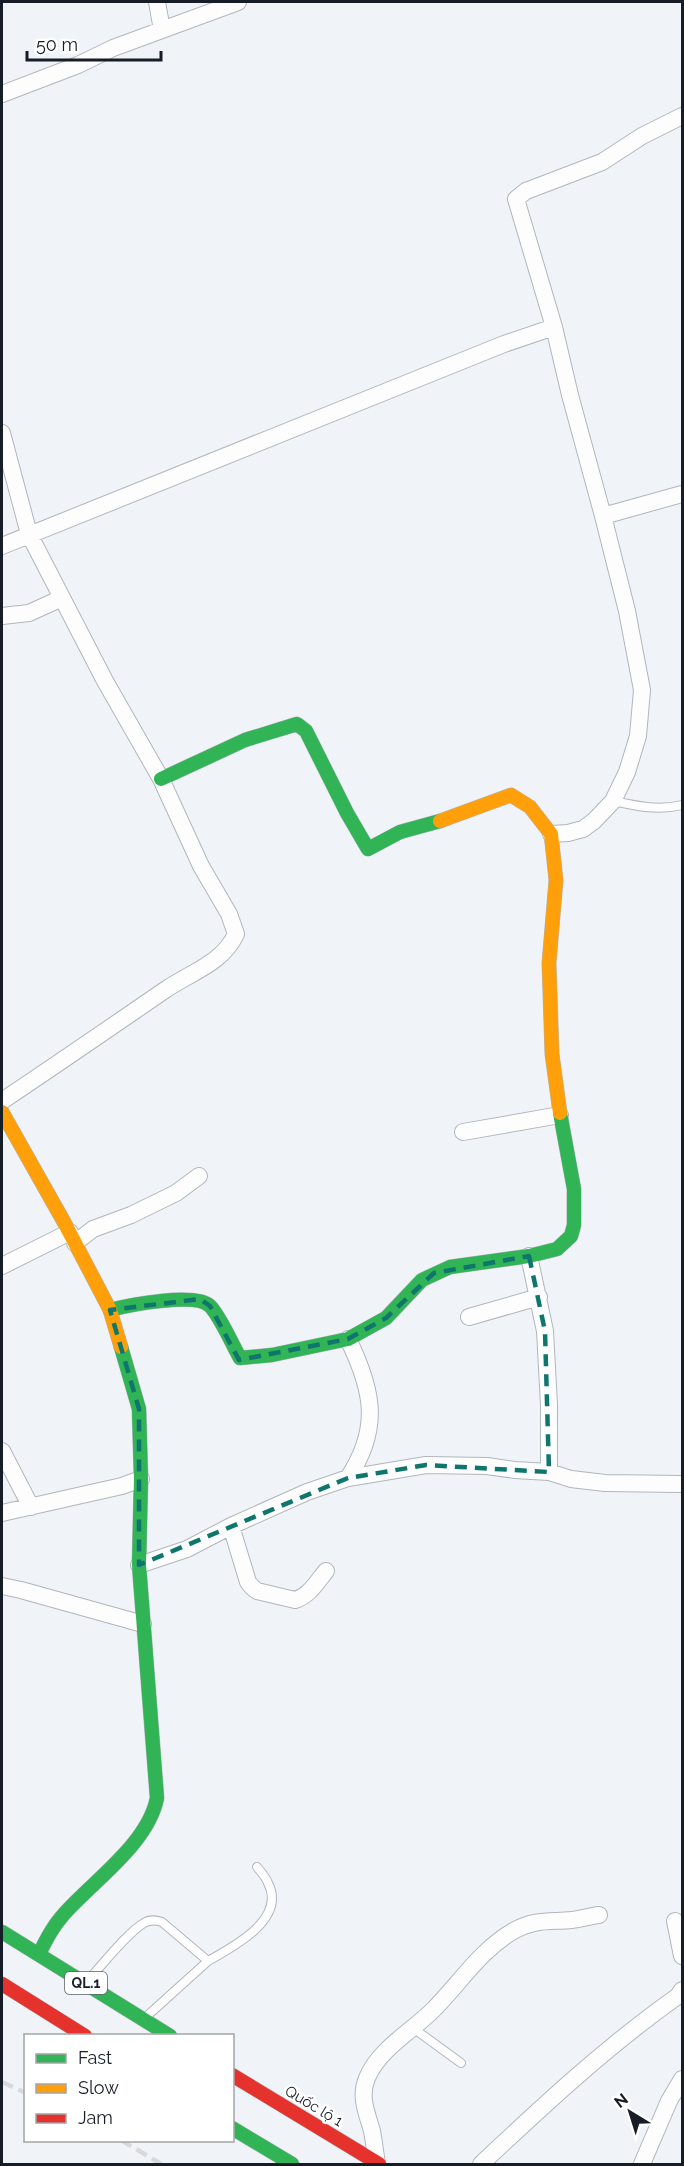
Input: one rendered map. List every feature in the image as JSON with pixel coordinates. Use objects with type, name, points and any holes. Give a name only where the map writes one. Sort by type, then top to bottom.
[{"type":"main road","points":[[110,1310],[137,1304],[200,1299],[210,1306],[237,1356],[242,1359],[272,1355],[348,1339],[386,1318],[422,1280],[434,1273],[450,1267],[529,1256],[557,1249],[571,1236],[574,1225],[574,1189],[560,1115],[552,1054],[549,988],[556,880],[551,834],[530,807],[511,795],[454,818],[400,832],[368,849],[306,731],[297,724],[275,729],[224,747],[161,779]]},
{"type":"main road","points":[[2,1112],[110,1310],[139,1409],[141,1479],[139,1564],[158,1787],[155,1805],[145,1826],[125,1851],[64,1915],[51,1931],[39,1954]]},
{"type":"main road","name":"QL.1","points":[[2,1932],[39,1954],[56,1971],[85,1983],[167,2034]]},
{"type":"main road","points":[[2,1984],[40,2001],[82,2034]]},
{"type":"main road","name":"Quốc lộ 1","points":[[234,2076],[378,2164]]},
{"type":"main road","points":[[234,2129],[290,2164]]},
{"type":"street","points":[[157,2],[162,30]]},
{"type":"street","points":[[2,94],[238,2]]},
{"type":"street","points":[[551,834],[583,829],[613,801],[627,772],[638,736],[642,690],[627,611],[603,516],[554,327],[516,199],[526,191],[602,162],[642,136],[682,116]]},
{"type":"street","points":[[2,546],[493,348],[554,327]]},
{"type":"street","points":[[2,433],[5,457],[29,534],[105,681],[161,779],[201,866],[229,914],[236,934],[230,947],[213,962],[167,988],[2,1101]]},
{"type":"street","points":[[603,516],[682,494]]},
{"type":"street","points":[[2,616],[30,613],[62,598]]},
{"type":"street","points":[[463,1132],[560,1115]]},
{"type":"street","points":[[2,1266],[131,1215],[176,1193],[199,1176]]},
{"type":"street","points":[[529,1256],[545,1331],[549,1405],[549,1472]]},
{"type":"street","points":[[469,1317],[539,1298]]},
{"type":"street","points":[[348,1339],[358,1358],[371,1402],[371,1417],[361,1459],[348,1478]]},
{"type":"street","points":[[2,1451],[31,1507]]},
{"type":"street","points":[[139,1564],[187,1549],[231,1526],[307,1492],[348,1478],[426,1465],[465,1464],[549,1472],[571,1479],[682,1484]]},
{"type":"street","points":[[2,1513],[122,1486],[141,1479]]},
{"type":"street","points":[[231,1526],[248,1582],[257,1591],[295,1600],[301,1599],[326,1571]]},
{"type":"street","points":[[2,1586],[143,1624]]},
{"type":"street","points":[[378,2164],[363,2095],[367,2078],[380,2057],[433,2010],[468,1969],[497,1942],[516,1929],[541,1920],[570,1920],[599,1915]]},
{"type":"street","points":[[675,1921],[682,1956]]},
{"type":"street","points":[[481,2164],[557,2092],[678,1996],[682,1990]]},
{"type":"street","points":[[642,2164],[676,2105],[682,2079]]},
{"type":"lane","points":[[613,801],[665,809],[682,805]]},
{"type":"lane","points":[[144,2019],[208,1961],[237,1944],[264,1920],[271,1904],[271,1890],[268,1881],[257,1868]]},
{"type":"lane","points":[[85,1983],[136,1929],[145,1922],[154,1920],[162,1922],[208,1961]]},
{"type":"lane","points":[[413,2028],[461,2063]]},
{"type":"highlighted area","points":[[529,1256],[545,1331],[549,1472],[426,1465],[348,1478],[139,1565],[139,1409],[110,1310],[200,1299],[210,1306],[239,1360],[348,1339],[386,1318],[434,1273]]},
{"type":"railway","points":[[2,2082],[24,2092]]},
{"type":"railway","points":[[124,2142],[161,2164]]},
{"type":"traffic: fast","points":[[161,779],[245,740],[297,724],[306,731],[347,813],[368,849],[400,832],[440,821]]},
{"type":"traffic: fast","points":[[110,1310],[162,1301],[202,1302],[210,1306],[218,1316],[240,1358],[272,1355],[348,1339],[386,1318],[422,1280],[450,1267],[529,1256],[557,1249],[571,1236],[574,1225],[574,1189],[560,1113]]},
{"type":"traffic: fast","points":[[39,1954],[60,1919],[118,1861],[143,1831],[152,1815],[157,1798],[139,1565],[141,1479],[139,1409],[121,1347]]},
{"type":"traffic: fast","points":[[2,1932],[167,2034]]},
{"type":"traffic: fast","points":[[234,2129],[292,2164]]},
{"type":"traffic: slow","points":[[440,821],[511,795],[530,807],[551,834],[556,880],[549,963],[552,1054],[560,1113]]},
{"type":"traffic: slow","points":[[2,1112],[110,1310],[121,1347]]},
{"type":"traffic: jam","points":[[2,1984],[82,2034]]},
{"type":"traffic: jam","points":[[234,2076],[379,2164]]}]
